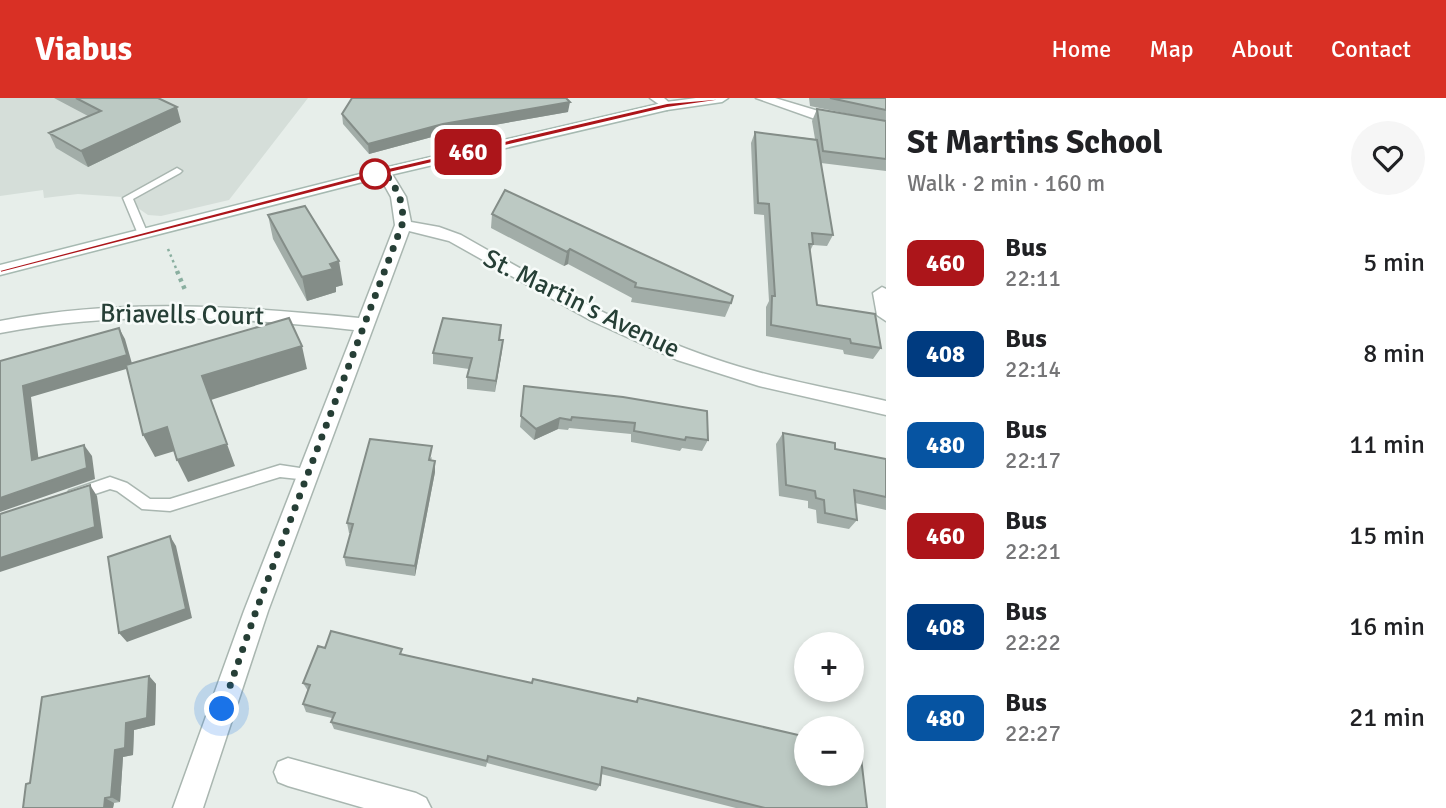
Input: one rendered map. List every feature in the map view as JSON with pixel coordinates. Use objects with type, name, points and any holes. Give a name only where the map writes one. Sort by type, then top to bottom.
[{"type":"street","points":[[0,270],[661,102],[722,98]]},
{"type":"street","points":[[762,98],[823,117],[886,127]]},
{"type":"street","points":[[188,808],[256,611],[402,225],[404,212],[397,188],[384,172]]},
{"type":"street","name":"St. Martin's Avenue","points":[[402,225],[433,230],[455,238],[610,323],[685,355],[782,386],[886,408]]},
{"type":"street","points":[[882,293],[886,315]]},
{"type":"street","name":"Briavells Court","points":[[0,327],[45,317],[112,310],[194,310],[365,325]]},
{"type":"street","points":[[288,772],[415,808]]},
{"type":"lane","points":[[142,232],[128,198],[177,172]]},
{"type":"lane","points":[[61,499],[110,483],[122,487],[147,505],[170,505],[280,471],[308,474]]},
{"type":"path","points":[[159,228],[194,310]]},
{"type":"shaded area","points":[[0,98],[308,98],[229,200],[161,216],[148,215],[122,197],[78,194],[44,198],[43,190],[0,196]]},
{"type":"building","points":[[76,98],[158,98],[177,107],[81,151],[49,133],[101,111]]},
{"type":"building","points":[[352,98],[566,98],[570,102],[443,124],[368,144],[342,114]]},
{"type":"building","points":[[830,98],[886,98],[886,110]]},
{"type":"building","points":[[817,109],[886,121],[886,159],[823,151]]},
{"type":"building","points":[[755,132],[817,140],[833,235],[812,233],[813,244],[809,244],[817,305],[875,314],[881,348],[851,343],[850,339],[771,325],[772,296],[775,296],[769,204],[758,203]]},
{"type":"building","points":[[505,190],[733,296],[731,303],[635,287],[636,283],[570,249],[567,252],[492,214]]},
{"type":"building","points":[[305,206],[339,261],[330,264],[333,269],[302,277],[268,215]]},
{"type":"building","points":[[289,318],[302,346],[202,376],[227,444],[177,460],[167,427],[143,435],[126,365]]},
{"type":"building","points":[[443,318],[501,325],[499,340],[503,340],[496,381],[467,377],[472,358],[433,353]]},
{"type":"building","points":[[119,328],[127,355],[23,386],[32,460],[84,445],[87,468],[0,498],[0,361]]},
{"type":"building","points":[[524,386],[623,397],[707,411],[708,440],[686,437],[685,440],[634,431],[635,423],[572,417],[571,420],[560,418],[536,429],[521,416]]},
{"type":"building","points":[[783,433],[835,443],[835,449],[886,459],[886,497],[854,490],[857,520],[825,513],[824,500],[816,498],[815,491],[786,485]]},
{"type":"building","points":[[370,439],[432,446],[429,460],[435,461],[415,566],[344,557],[353,524],[347,523]]},
{"type":"building","points":[[90,485],[95,527],[0,558],[0,514]]},
{"type":"building","points":[[170,536],[186,609],[119,633],[108,557]]},
{"type":"building","points":[[331,631],[402,649],[400,654],[532,683],[533,679],[637,702],[638,698],[794,734],[794,786],[864,786],[864,783],[867,808],[765,808],[602,767],[600,785],[488,756],[487,761],[331,722],[335,713],[303,704],[310,685],[303,683],[318,646],[325,648]]},
{"type":"building","points":[[149,676],[147,718],[126,723],[125,748],[115,750],[111,797],[105,798],[104,808],[23,808],[26,784],[30,783],[42,697]]},
{"type":"bus line","name":"460","points":[[0,270],[384,172],[642,114],[667,106],[722,98]]},
{"type":"route","points":[[222,709],[256,611],[402,225],[404,212],[397,188],[384,172],[375,174]]}]
